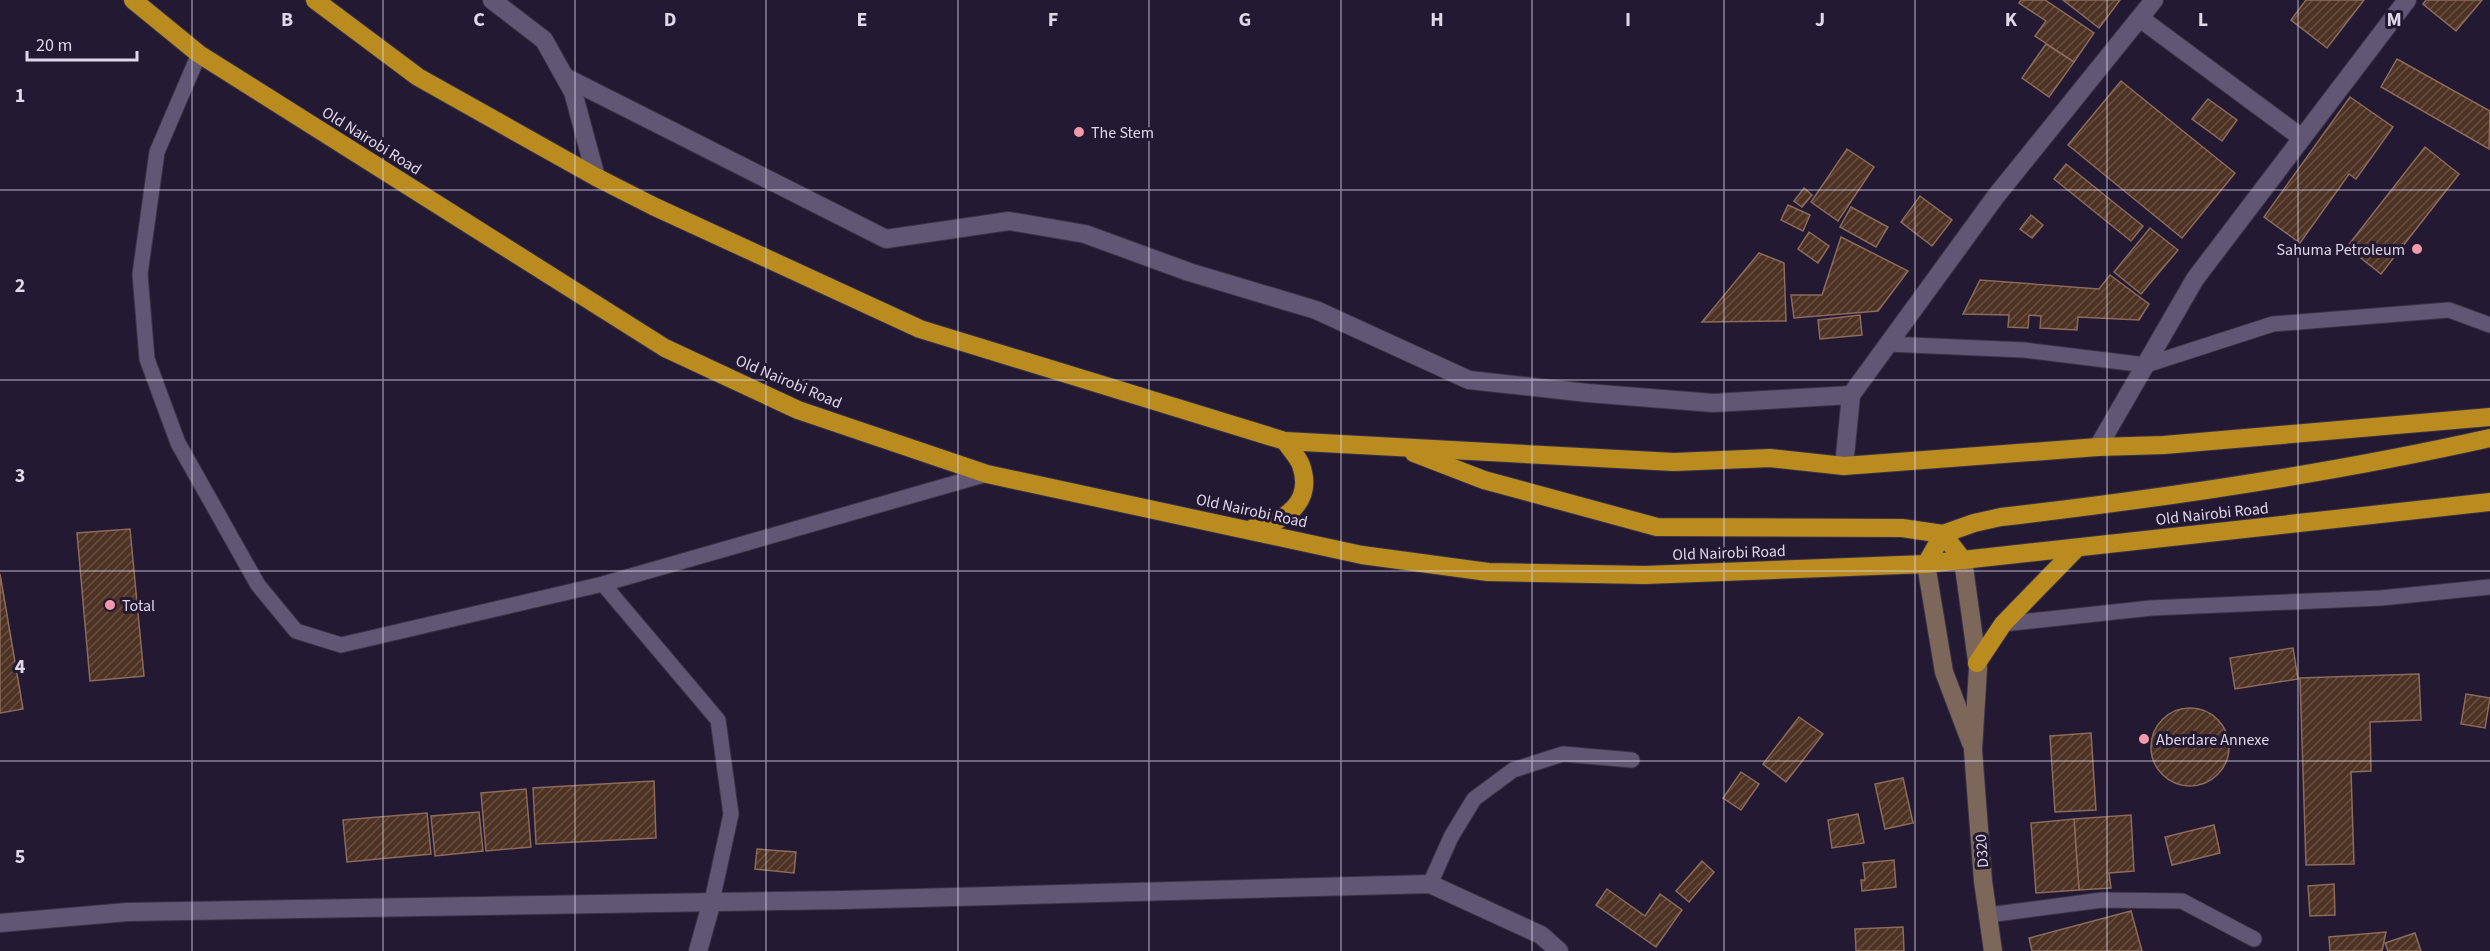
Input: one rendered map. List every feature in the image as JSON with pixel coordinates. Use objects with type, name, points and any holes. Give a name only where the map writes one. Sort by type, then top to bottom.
[{"type":"highway","name":"Old Nairobi Road","points":[[132,0],[199,54],[665,348],[798,410],[987,474],[1362,555],[1488,572],[1645,575],[1926,564],[2490,502]]},
{"type":"highway","points":[[315,0],[418,77],[597,177],[653,206],[920,329],[1285,441],[1674,462],[1770,458],[1844,466],[2098,447],[2164,445],[2490,417]]},
{"type":"highway","points":[[1401,448],[1484,480],[1657,527],[1902,528],[1943,534],[1974,523],[2001,517],[2182,495],[2423,453],[2490,438]]},
{"type":"highway","points":[[1246,529],[1280,521],[1295,508],[1302,494],[1300,465],[1285,441]]},
{"type":"highway","points":[[1943,534],[1963,560]]},
{"type":"highway","points":[[1926,564],[1943,534]]},
{"type":"highway","points":[[1977,663],[2003,624],[2077,548]]},
{"type":"street","points":[[492,0],[544,40],[573,92],[597,177]]},
{"type":"street","points":[[1844,466],[1851,395],[1996,196],[2141,19],[2154,0]]},
{"type":"street","points":[[2098,447],[2195,279],[2407,0]]},
{"type":"street","points":[[2141,19],[2302,138]]},
{"type":"street","points":[[565,77],[886,239],[1009,221],[1084,234],[1189,272],[1316,310],[1469,380],[1713,403],[1851,395]]},
{"type":"street","name":"D320","points":[[1963,560],[1977,663],[1973,750],[1983,881],[1994,951]]},
{"type":"street","name":"D320","points":[[1926,564],[1944,672],[1973,750]]},
{"type":"street","points":[[0,923],[127,912],[843,900],[1430,884],[1541,935],[1559,951]]},
{"type":"street","points":[[698,951],[712,901]]},
{"type":"lane","points":[[199,54],[156,152],[140,274],[147,359],[178,443],[258,585],[296,632],[341,645],[603,584],[987,474]]},
{"type":"lane","points":[[1888,344],[2024,350],[2146,365],[2273,324],[2449,310],[2490,325]]},
{"type":"lane","points":[[603,584],[718,720],[731,814],[712,901]]},
{"type":"lane","points":[[2003,624],[2151,608],[2381,598],[2490,587]]},
{"type":"lane","points":[[1430,884],[1451,837],[1474,799],[1513,770],[1563,754],[1632,760]]},
{"type":"lane","points":[[1988,915],[2102,900],[2182,901],[2254,939]]},
{"type":"building","points":[[2021,0],[2045,0],[2094,33],[2074,62],[2035,36],[2046,21],[2019,3]]},
{"type":"building","points":[[2063,0],[2120,0],[2099,28]]},
{"type":"building","points":[[2306,0],[2364,0],[2327,48],[2291,20]]},
{"type":"building","points":[[2426,0],[2482,0],[2456,31],[2423,4]]},
{"type":"building","points":[[2046,44],[2074,62],[2049,97],[2022,78]]},
{"type":"building","points":[[2397,59],[2490,111],[2489,149],[2381,87]]},
{"type":"building","points":[[2121,81],[2235,173],[2182,238],[2068,145]]},
{"type":"building","points":[[2350,97],[2393,127],[2356,179],[2349,174],[2300,243],[2264,217]]},
{"type":"building","points":[[2208,99],[2237,120],[2222,141],[2192,119]]},
{"type":"building","points":[[2425,147],[2459,174],[2381,274],[2347,247]]},
{"type":"building","points":[[1847,149],[1874,167],[1838,221],[1811,202]]},
{"type":"building","points":[[2066,164],[2143,226],[2131,241],[2054,179]]},
{"type":"building","points":[[1804,188],[1812,195],[1802,207],[1794,201]]},
{"type":"building","points":[[1920,196],[1952,220],[1932,246],[1901,222]]},
{"type":"building","points":[[1788,205],[1810,215],[1803,231],[1781,220]]},
{"type":"building","points":[[1851,207],[1888,227],[1876,247],[1840,227]]},
{"type":"building","points":[[2031,215],[2043,225],[2032,238],[2020,229]]},
{"type":"building","points":[[2150,228],[2178,250],[2141,294],[2114,272]]},
{"type":"building","points":[[1809,232],[1829,246],[1818,263],[1798,249]]},
{"type":"building","points":[[1841,237],[1908,271],[1878,311],[1794,318],[1791,295],[1822,295]]},
{"type":"building","points":[[1759,253],[1784,263],[1786,321],[1702,322]]},
{"type":"building","points":[[2110,275],[2149,304],[2139,320],[2078,317],[2077,330],[2040,328],[2041,316],[2029,315],[2028,328],[2008,327],[2009,315],[1963,314],[1980,280],[2099,289]]},
{"type":"building","points":[[1860,315],[1862,335],[1820,339],[1818,320]]},
{"type":"building","name":"Total","points":[[130,529],[144,676],[90,681],[77,533]]},
{"type":"building","points":[[0,574],[23,709],[0,713]]},
{"type":"building","points":[[2293,648],[2298,679],[2235,689],[2230,658]]},
{"type":"building","points":[[2419,674],[2421,720],[2370,722],[2371,771],[2351,772],[2354,864],[2306,865],[2300,678]]},
{"type":"building","points":[[2466,694],[2490,698],[2485,728],[2461,724]]},
{"type":"building","points":[[2190,708],[2205,711],[2222,725],[2229,747],[2226,762],[2212,779],[2190,786],[2175,783],[2158,769],[2151,747],[2154,732],[2168,715]]},
{"type":"building","points":[[1799,717],[1823,734],[1786,782],[1763,764]]},
{"type":"building","points":[[2091,733],[2096,810],[2055,812],[2050,736]]},
{"type":"building","points":[[1741,772],[1759,784],[1741,810],[1723,798]]},
{"type":"building","points":[[1903,778],[1913,823],[1885,829],[1875,784]]},
{"type":"building","points":[[654,781],[656,838],[536,844],[533,788]]},
{"type":"building","points":[[526,789],[531,847],[486,851],[481,793]]},
{"type":"building","points":[[479,812],[483,851],[435,856],[431,816]]},
{"type":"building","points":[[427,813],[431,854],[347,862],[343,820]]},
{"type":"building","points":[[1858,814],[1864,843],[1832,848],[1828,820]]},
{"type":"building","points":[[2131,815],[2134,871],[2109,873],[2111,888],[2079,890],[2074,819]]},
{"type":"building","points":[[2074,819],[2079,890],[2036,893],[2031,823]]},
{"type":"building","points":[[2214,825],[2220,853],[2172,865],[2165,837]]},
{"type":"building","points":[[757,849],[796,852],[794,873],[755,869]]},
{"type":"building","points":[[1894,860],[1896,887],[1862,891],[1861,880],[1865,880],[1863,863]]},
{"type":"building","points":[[1702,861],[1714,872],[1689,902],[1676,891]]},
{"type":"building","points":[[2334,884],[2335,915],[2310,916],[2308,886]]},
{"type":"building","points":[[1607,889],[1645,916],[1660,894],[1682,910],[1656,947],[1596,905]]},
{"type":"building","points":[[2131,911],[2142,951],[2032,951],[2029,938]]},
{"type":"building","points":[[1903,927],[1904,951],[1856,951],[1855,929]]},
{"type":"building","points":[[2386,932],[2382,951],[2330,951],[2329,937]]},
{"type":"building","points":[[2415,933],[2421,951],[2388,951],[2385,943]]},
{"type":"place","name":"The Stem","points":[[1079,132]]},
{"type":"place","name":"Sahuma Petroleum","points":[[2417,249]]},
{"type":"place","name":"Total","points":[[110,605]]},
{"type":"place","name":"Aberdare Annexe","points":[[2144,739]]}]
